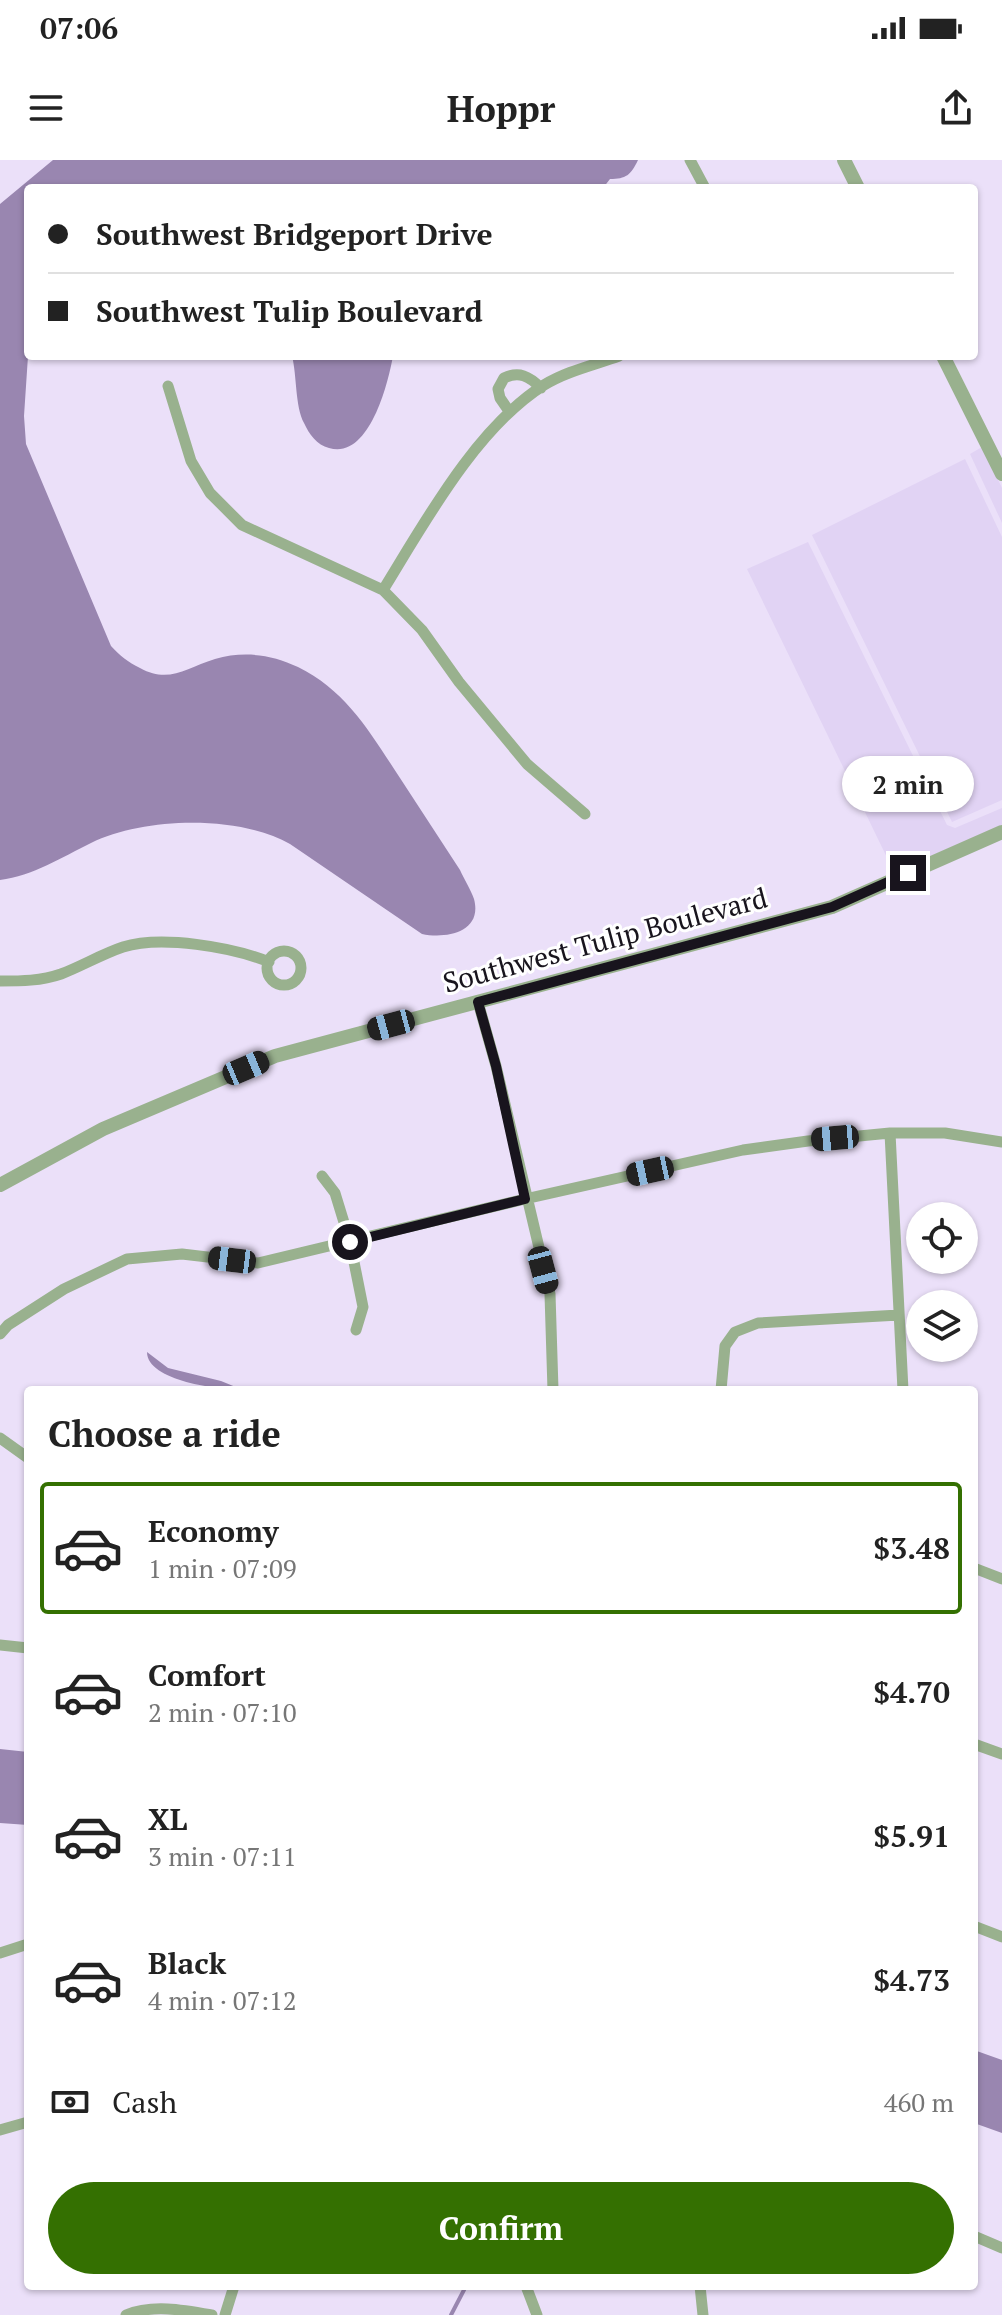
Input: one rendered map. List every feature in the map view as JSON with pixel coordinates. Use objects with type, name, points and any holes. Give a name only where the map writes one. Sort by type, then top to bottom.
[{"type":"street","points":[[690,160],[703,184]]},
{"type":"street","points":[[847,161],[856,184]]},
{"type":"street","points":[[383,590],[480,442],[509,411],[569,373],[607,360]]},
{"type":"street","points":[[945,360],[1002,474]]},
{"type":"street","points":[[509,411],[498,389],[504,378],[518,373],[526,375],[541,388]]},
{"type":"street","points":[[168,386],[191,461],[210,493],[242,525],[383,590],[422,630],[459,682],[527,764],[585,814]]},
{"type":"street","name":"Southwest Tulip Boulevard","points":[[0,1185],[103,1129],[275,1056],[832,907],[1002,832]]},
{"type":"street","points":[[0,981],[31,981],[59,975],[125,946],[164,941],[200,945],[269,962]]},
{"type":"street","points":[[478,1002],[550,1294],[553,1386]]},
{"type":"street","points":[[890,1133],[903,1386]]},
{"type":"street","points":[[0,1334],[8,1325],[64,1289],[127,1259],[182,1254],[258,1263],[743,1150],[890,1133],[945,1133],[1002,1142]]},
{"type":"street","points":[[322,1176],[335,1193],[350,1242],[363,1307],[356,1330]]},
{"type":"street","points":[[721,1386],[725,1346],[735,1332],[758,1323],[899,1315]]},
{"type":"street","points":[[0,1438],[24,1455]]},
{"type":"street","points":[[978,1570],[1002,1579]]},
{"type":"street","points":[[0,1645],[24,1648]]},
{"type":"street","points":[[978,1745],[1002,1754]]},
{"type":"street","points":[[978,1928],[1002,1937]]},
{"type":"street","points":[[0,1953],[24,1945]]},
{"type":"street","points":[[0,2130],[24,2123]]},
{"type":"street","points":[[978,2238],[1002,2248]]},
{"type":"street","points":[[225,2315],[233,2290]]},
{"type":"street","points":[[528,2290],[537,2315]]},
{"type":"street","points":[[700,2290],[703,2315]]},
{"type":"street","points":[[126,2315],[140,2309],[185,2310],[212,2315]]},
{"type":"shaded area","points":[[53,160],[638,160],[627,175],[610,179],[606,184],[24,184]]},
{"type":"shaded area","points":[[24,184],[26,444],[111,646],[132,663],[160,675],[178,673],[215,659],[246,655],[278,659],[298,667],[331,688],[368,730],[460,870],[474,899],[473,920],[468,926],[451,934],[422,934],[290,844],[245,828],[219,824],[164,824],[113,834],[36,870],[0,880],[0,204]]},
{"type":"shaded area","points":[[293,360],[392,360],[374,417],[355,443],[343,449],[321,444],[311,435],[299,408]]},
{"type":"shaded area","points":[[982,447],[1002,488],[1002,523],[970,454]]},
{"type":"shaded area","points":[[965,459],[1002,537],[1002,800],[952,822],[812,535]]},
{"type":"shaded area","points":[[808,542],[947,825],[955,828],[1002,808],[1002,825],[894,872],[747,569]]},
{"type":"shaded area","points":[[147,1352],[168,1368],[233,1386],[203,1386],[186,1382],[171,1377],[150,1362]]},
{"type":"shaded area","points":[[0,1749],[24,1752],[24,1825],[0,1823]]},
{"type":"shaded area","points":[[978,2051],[1002,2060],[1002,2133],[978,2124]]},
{"type":"waterway","points":[[451,2315],[464,2290]]},
{"type":"route","points":[[350,1242],[525,1199],[496,1066],[478,1002],[832,907],[908,873]]}]
